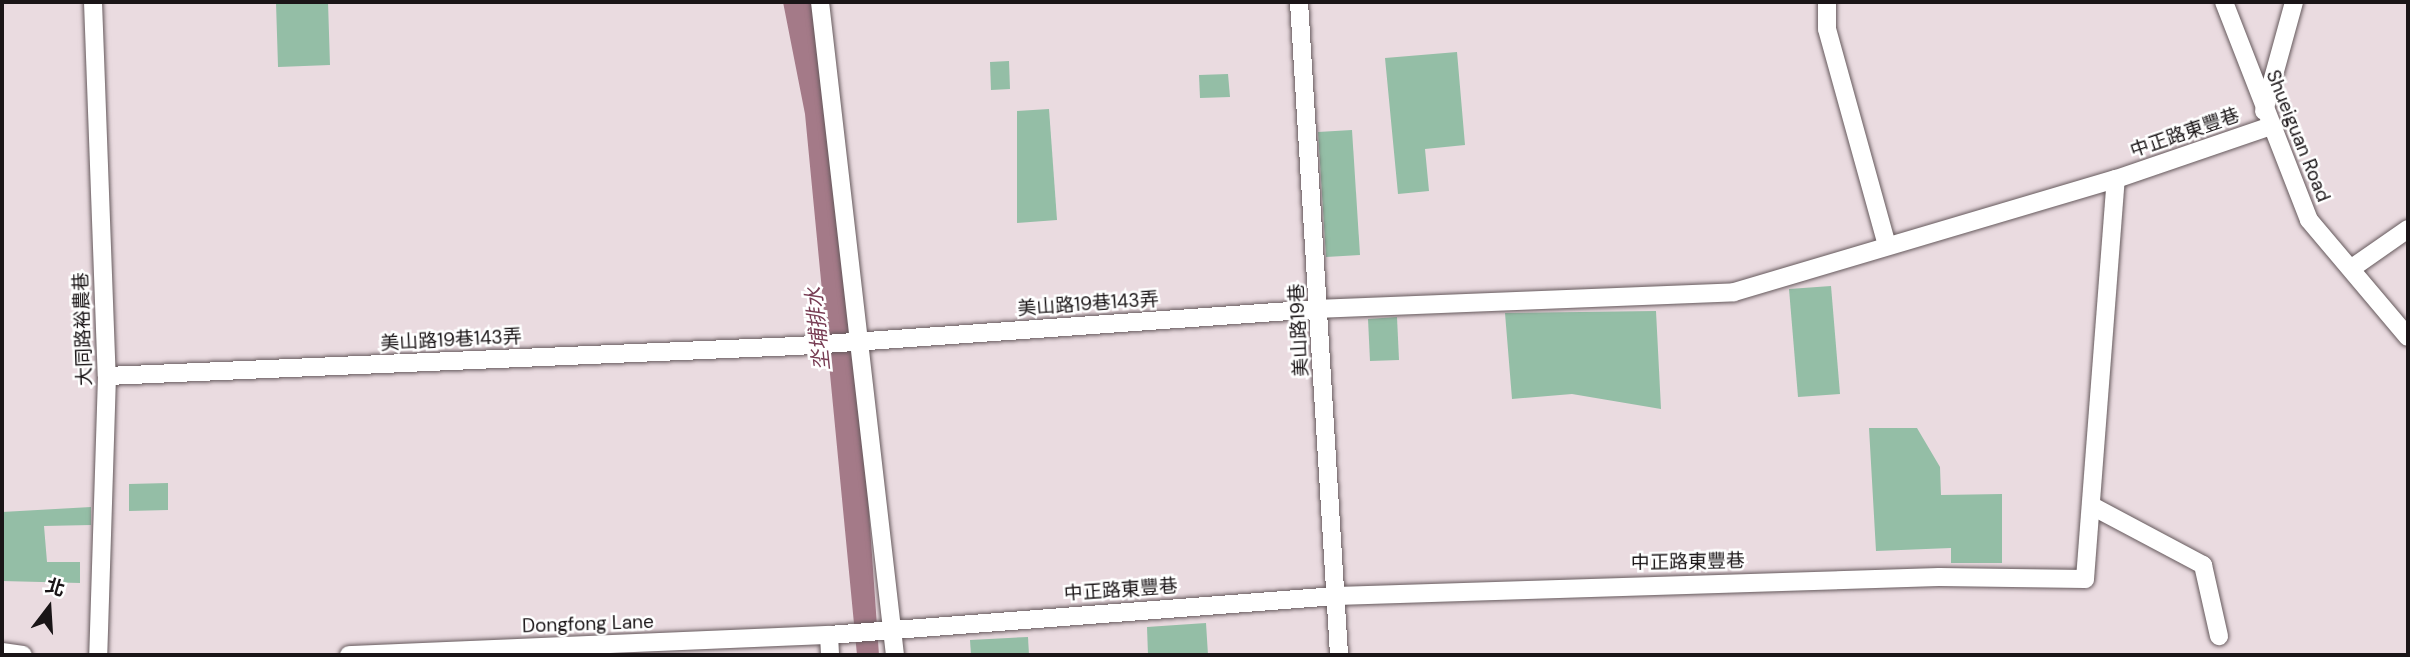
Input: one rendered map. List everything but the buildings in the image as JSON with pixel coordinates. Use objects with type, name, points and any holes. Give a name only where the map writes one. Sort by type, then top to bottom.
[{"type":"street","name":"大同路裕農巷","points":[[93,2],[107,376],[98,655]]},
{"type":"street","points":[[820,2],[895,655]]},
{"type":"street","name":"美山路19巷","points":[[1300,2],[1339,655]]},
{"type":"street","points":[[1827,2],[1827,29],[1887,246]]},
{"type":"street","name":"Shueiguan Road","points":[[2224,2],[2266,119],[2309,220],[2408,337]]},
{"type":"street","points":[[2266,119],[2295,4]]},
{"type":"street","name":"中正路東豐巷","points":[[1318,309],[1734,292],[2116,178],[2266,119]]},
{"type":"street","name":"中正路東豐巷","points":[[829,635],[892,628],[1336,596],[1939,577],[2085,579],[2116,178]]},
{"type":"street","points":[[2352,268],[2408,229]]},
{"type":"street","name":"美山路19巷143弄","points":[[107,376],[797,346],[1318,309]]},
{"type":"street","points":[[2092,506],[2203,565],[2219,636]]},
{"type":"street","points":[[829,635],[831,655]]},
{"type":"street","name":"Dongfong Lane","points":[[349,655],[829,635]]},
{"type":"street","points":[[2,652],[23,655]]},
{"type":"shaded area","points":[[783,2],[819,2],[853,283],[879,655],[857,655],[805,114]]},
{"type":"water label","name":"坔埔排水","points":[[818,329]]}]
